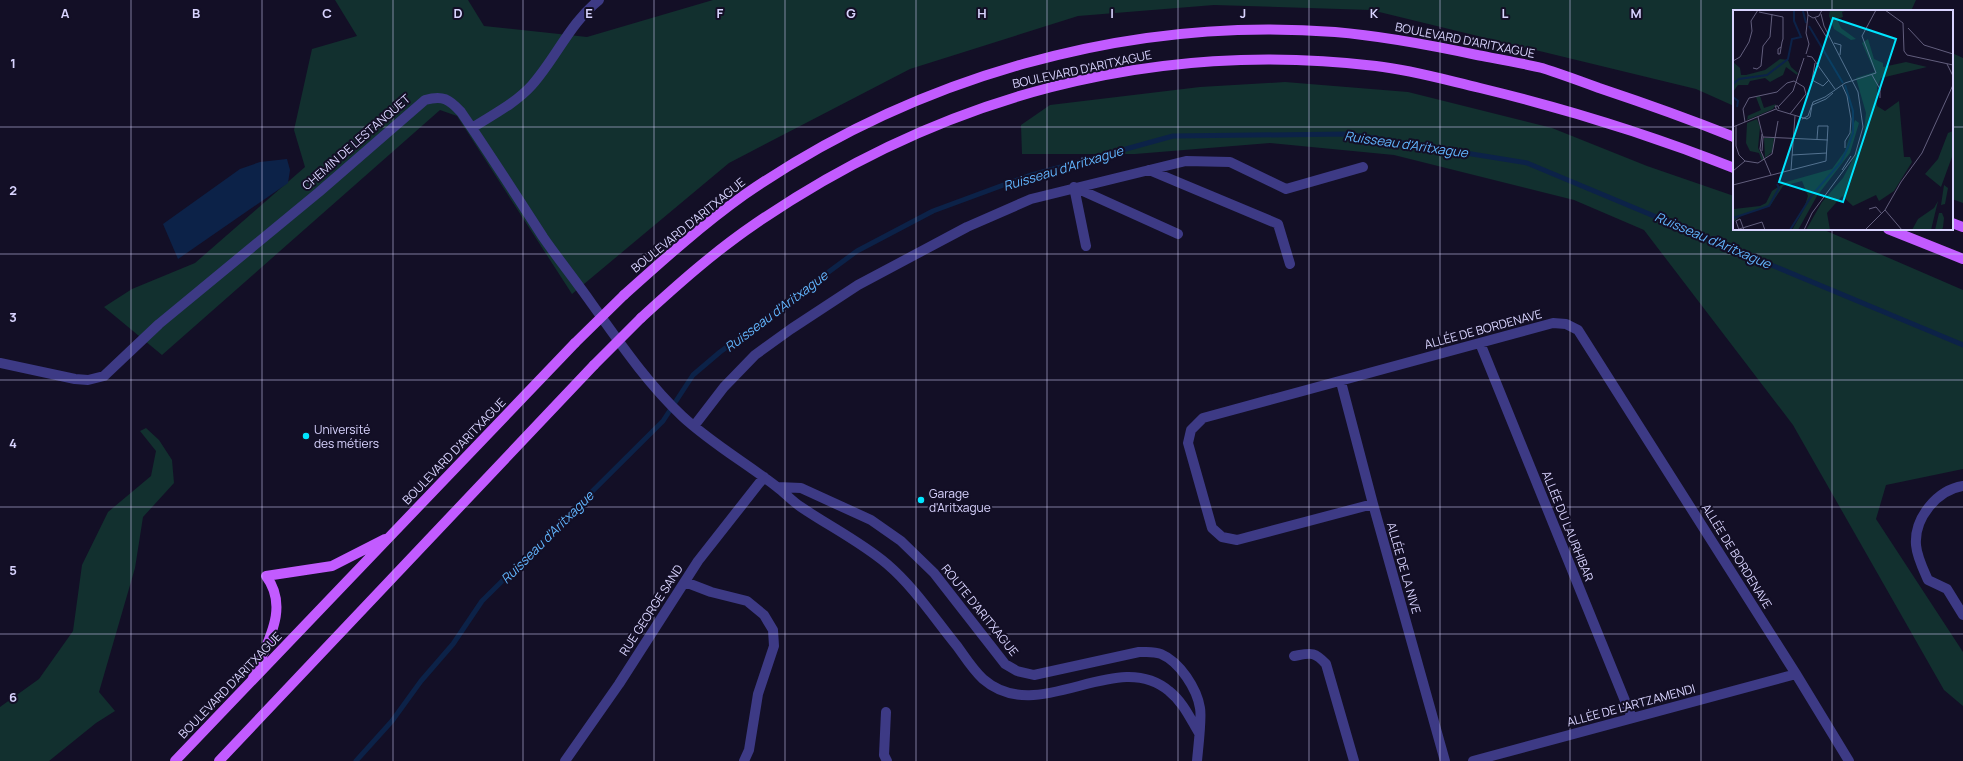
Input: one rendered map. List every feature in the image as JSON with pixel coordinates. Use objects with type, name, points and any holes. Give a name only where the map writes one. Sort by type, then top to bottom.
[{"type":"main road","name":"BOULEVARD D'ARITXAGUE","points":[[175,761],[575,343],[624,295],[665,258],[742,197],[796,162],[861,127],[913,102],[977,78],[1073,51],[1135,40],[1200,32],[1266,30],[1333,32],[1404,40],[1542,68],[1678,115],[1733,137]]},
{"type":"main road","name":"BOULEVARD D'ARITXAGUE","points":[[219,761],[594,365],[641,318],[701,266],[753,226],[833,175],[912,134],[954,117],[1021,94],[1117,73],[1167,65],[1210,61],[1278,59],[1342,62],[1408,70],[1541,103],[1672,144],[1733,168]]},
{"type":"main road","points":[[1953,223],[1963,227]]},
{"type":"main road","points":[[1890,230],[1963,259]]},
{"type":"main road","points":[[252,682],[262,655],[274,630],[277,602],[273,586],[266,576],[332,566],[393,534]]},
{"type":"street","points":[[472,128],[517,99],[532,85],[573,28],[591,6],[599,0]]},
{"type":"street","name":"CHEMIN DE LESTANQUET","points":[[0,363],[75,380],[88,380],[104,376],[160,324],[319,192],[425,100],[438,97],[452,102],[472,128],[545,240],[629,357],[666,400],[694,426]]},
{"type":"street","points":[[1199,733],[1184,706],[1169,691],[1157,683],[1145,679],[1131,677],[1111,679],[1040,695],[1023,696],[995,688],[981,677],[919,598],[888,565],[861,544],[797,505],[778,487],[694,426],[724,387],[755,355],[791,329],[858,285],[982,221],[1031,199],[1074,187],[1186,161],[1230,162],[1286,189],[1363,167]]},
{"type":"street","points":[[1149,170],[1278,224],[1290,264]]},
{"type":"street","points":[[1074,187],[1178,234]]},
{"type":"street","points":[[1074,187],[1086,246]]},
{"type":"street","name":"ALLÉE DE BORDENAVE","points":[[1373,504],[1237,540],[1222,537],[1212,528],[1188,443],[1191,430],[1203,418],[1341,382],[1553,323],[1566,324],[1578,330],[1796,674],[1849,761]]},
{"type":"street","name":"ALLÉE DU LAURHIBAR","points":[[1480,343],[1632,718]]},
{"type":"street","name":"ALLÉE DE LA NIVE","points":[[1341,382],[1373,504],[1445,761]]},
{"type":"street","name":"RUE GEORGE SAND","points":[[565,761],[619,684],[698,561],[764,477]]},
{"type":"street","points":[[1963,486],[1946,492],[1936,499],[1921,519],[1916,544],[1918,558],[1928,580],[1946,589],[1963,615]]},
{"type":"street","name":"ROUTE D'ARITXAGUE","points":[[778,487],[802,488],[871,520],[901,541],[934,573],[1005,664],[1017,671],[1034,675],[1140,652],[1162,654],[1182,672],[1192,686],[1201,709],[1197,761]]},
{"type":"street","points":[[685,582],[711,592],[747,601],[764,615],[773,630],[774,646],[758,694],[748,750],[744,761]]},
{"type":"street","points":[[1294,656],[1309,653],[1318,654],[1326,664],[1354,761]]},
{"type":"street","name":"ALLÉE DE L'ARTZAMENDI","points":[[1473,761],[1796,674]]},
{"type":"street","points":[[886,712],[884,755],[887,761]]},
{"type":"green space","points":[[335,0],[468,0],[484,26],[587,37],[713,0],[1916,0],[1911,10],[1733,10],[1733,106],[1696,89],[1371,10],[1214,5],[1078,16],[910,69],[729,163],[572,294],[457,116],[440,110],[162,355],[104,307],[132,289],[195,263],[305,167],[294,130],[312,49],[357,36]]},
{"type":"green space","points":[[1953,53],[1963,58],[1963,203],[1953,199]]},
{"type":"green space","points":[[1285,82],[1408,92],[1552,128],[1647,166],[1733,196],[1733,230],[1824,230],[1963,290],[1963,469],[1886,485],[1876,519],[1963,652],[1963,706],[1944,690],[1793,425],[1644,230],[1574,200],[1394,155],[1270,143],[1135,154],[1022,154],[1021,125],[1050,105],[1200,87]]},
{"type":"green space","points":[[146,428],[159,440],[172,460],[174,483],[143,517],[135,568],[99,692],[115,711],[96,723],[49,761],[0,761],[0,707],[39,679],[73,631],[82,565],[108,512],[151,476],[156,451],[140,431]]},
{"type":"water","points":[[287,159],[290,170],[288,183],[178,259],[163,224],[240,169],[260,162]]},
{"type":"waterway","name":"Ruisseau d'Aritxague","points":[[356,761],[392,721],[421,681],[453,644],[482,601],[663,421],[693,375],[720,352],[857,251],[933,211],[1028,176],[1173,136],[1348,134],[1527,163],[1963,345]]},
{"type":"place","name":"Université des métiers","points":[[306,436]]},
{"type":"place","name":"Garage d'Aritxague","points":[[921,500]]}]
